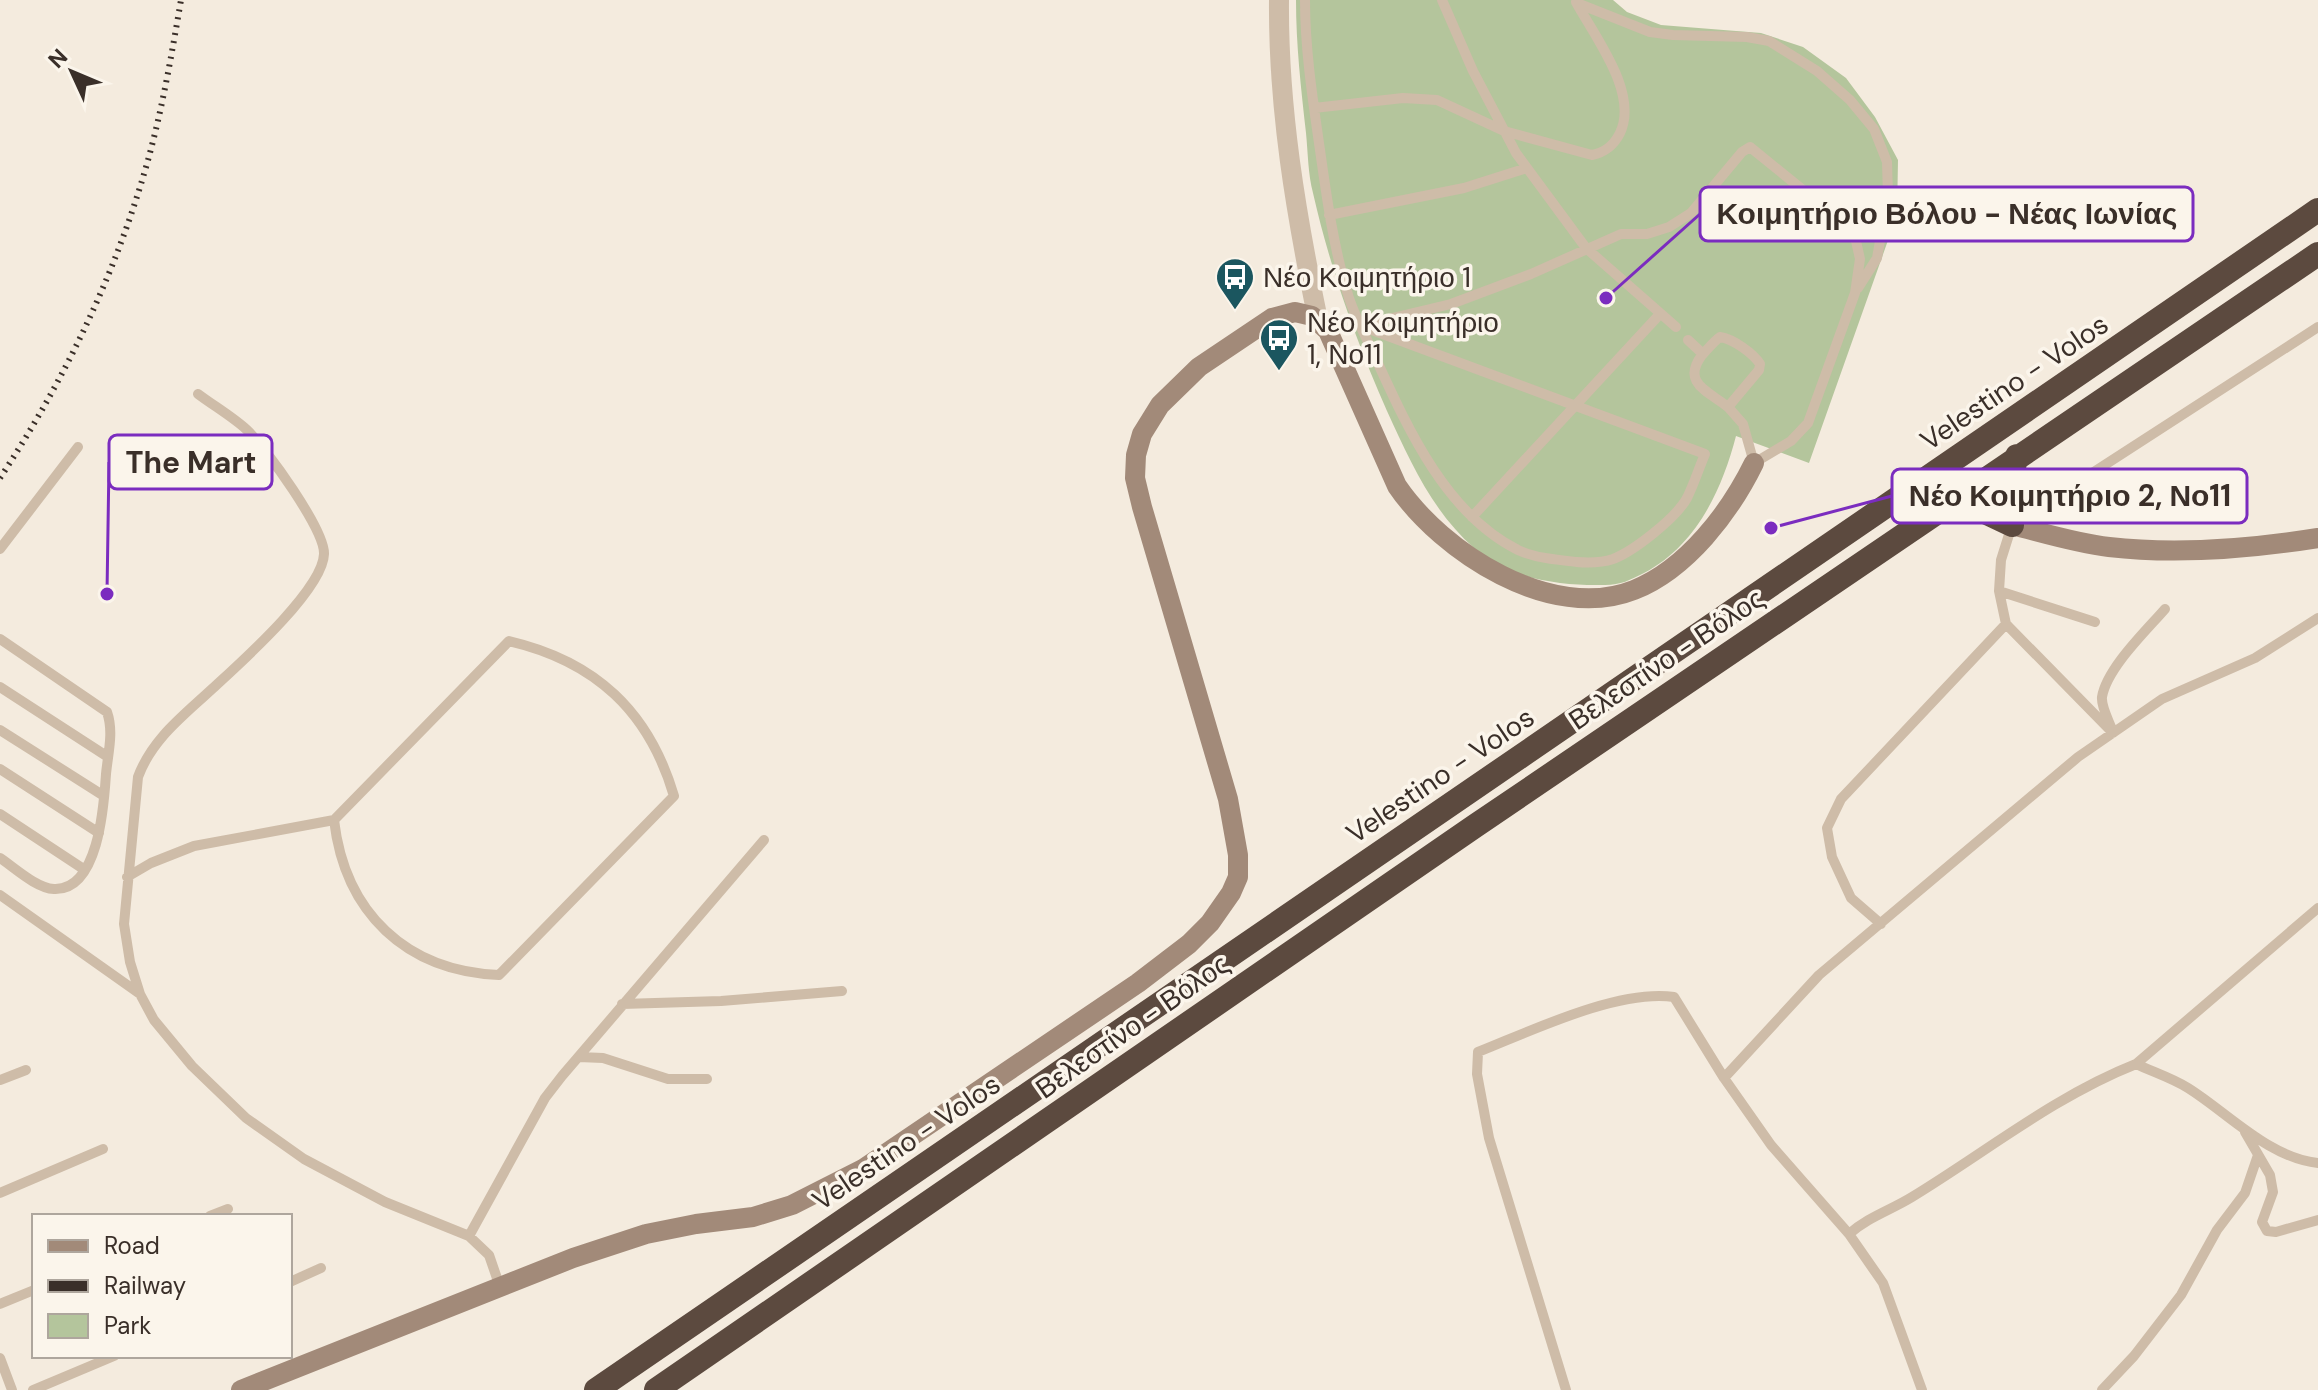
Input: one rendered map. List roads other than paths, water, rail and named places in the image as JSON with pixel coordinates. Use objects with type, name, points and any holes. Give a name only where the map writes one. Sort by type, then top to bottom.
[{"type":"highway","name":"Velestino - Volos","points":[[596,1390],[2318,210]]},
{"type":"highway","name":"Βελεστίνο - Βόλος","points":[[656,1390],[1955,498],[2318,254]]},
{"type":"highway","points":[[2012,525],[2008,488],[2017,456]]},
{"type":"highway","points":[[1955,498],[2012,525]]},
{"type":"street","points":[[1279,0],[1284,116],[1300,234],[1318,320]]},
{"type":"street","points":[[241,1390],[573,1258],[646,1234],[753,1217],[792,1205],[832,1186],[863,1169],[1138,983],[1189,944],[1210,923],[1238,877],[1235,829],[1200,699],[1142,507],[1135,478],[1136,455],[1142,434],[1160,405],[1199,367],[1279,315],[1295,312],[1318,320],[1328,331],[1397,486],[1409,504],[1455,546],[1500,575],[1522,585],[1583,597],[1624,593],[1644,585],[1681,559],[1722,518],[1754,463]]},
{"type":"street","points":[[2012,525],[2107,547],[2157,551],[2261,547],[2318,538]]},
{"type":"lane","points":[[1305,0],[1314,108],[1329,215],[1350,300],[1361,326],[1410,428],[1452,494],[1492,534],[1521,551],[1560,561],[1592,563],[1613,559],[1634,546],[1669,519],[1686,500],[1705,454],[1361,326]]},
{"type":"lane","points":[[1442,0],[1473,71],[1527,168],[1586,248],[1676,327]]},
{"type":"lane","points":[[1314,108],[1403,98],[1437,100],[1504,131],[1592,155],[1601,153],[1615,142],[1626,115],[1624,93],[1576,2]]},
{"type":"lane","points":[[1576,2],[1650,32],[1769,41],[1797,56],[1850,100],[1874,129],[1887,162],[1888,196],[1877,258],[1855,293]]},
{"type":"lane","points":[[1361,326],[1451,304],[1531,274],[1621,234],[1647,234],[1669,227],[1691,213],[1742,152],[1750,147],[1835,216],[1856,241],[1860,259],[1855,293],[1820,397],[1808,423],[1791,441],[1754,463],[1743,424],[1693,376],[1694,366],[1703,354],[1716,340],[1724,337],[1759,361],[1759,370],[1728,407]]},
{"type":"lane","points":[[1329,215],[1464,188],[1527,168]]},
{"type":"lane","points":[[1472,517],[1660,314]]},
{"type":"lane","points":[[2113,733],[2006,624],[1999,591],[2001,560],[2012,525],[2318,327]]},
{"type":"lane","points":[[1688,340],[1703,354]]},
{"type":"lane","points":[[198,394],[249,431],[307,510],[321,540],[324,555],[314,580],[262,644],[165,732],[146,756],[138,777],[124,924],[130,962],[140,994],[154,1020],[192,1066],[246,1118],[317,1166],[385,1202],[469,1236],[489,1255],[500,1287]]},
{"type":"lane","points":[[0,549],[78,447]]},
{"type":"lane","points":[[1999,591],[2095,622]]},
{"type":"lane","points":[[2113,733],[2101,701],[2107,684],[2121,661],[2165,609]]},
{"type":"lane","points":[[1724,1078],[1819,975],[2078,757],[2162,699],[2255,658],[2318,618]]},
{"type":"lane","points":[[1881,924],[1851,898],[1832,857],[1827,828],[1841,799],[2006,624]]},
{"type":"lane","points":[[0,639],[107,712],[111,728],[99,833],[85,870],[65,887],[52,889],[0,858]]},
{"type":"lane","points":[[127,877],[151,863],[194,846],[334,820],[509,641],[533,646],[578,666],[617,695],[633,712],[652,742],[674,796],[499,975],[459,971],[439,964],[402,945],[386,932],[365,908],[349,882],[339,852],[334,820]]},
{"type":"lane","points":[[0,687],[108,757]]},
{"type":"lane","points":[[0,730],[104,796]]},
{"type":"lane","points":[[0,769],[99,833]]},
{"type":"lane","points":[[0,814],[85,870]]},
{"type":"lane","points":[[469,1236],[545,1098],[764,840]]},
{"type":"lane","points":[[0,895],[140,994]]},
{"type":"lane","points":[[1849,1234],[1863,1222],[1909,1199],[2060,1103],[2106,1076],[2136,1064],[2318,908]]},
{"type":"lane","points":[[622,1004],[721,1001],[842,991]]},
{"type":"lane","points":[[1566,1390],[1489,1138],[1477,1074],[1478,1052],[1589,1009],[1656,994],[1674,997],[1724,1078],[1771,1145],[1849,1234],[1883,1283],[1922,1390]]},
{"type":"lane","points":[[579,1057],[603,1058],[668,1079],[707,1079]]},
{"type":"lane","points":[[2136,1064],[2187,1087],[2244,1130],[2302,1162],[2318,1163]]},
{"type":"lane","points":[[0,1080],[26,1070]]},
{"type":"lane","points":[[2244,1130],[2270,1175],[2273,1192],[2262,1222],[2267,1231],[2285,1230],[2318,1220]]},
{"type":"lane","points":[[0,1193],[103,1149]]},
{"type":"lane","points":[[2102,1390],[2134,1356],[2181,1295],[2217,1230],[2245,1193],[2258,1155]]},
{"type":"lane","points":[[215,1214],[228,1209]]},
{"type":"lane","points":[[292,1281],[321,1268]]},
{"type":"lane","points":[[0,1304],[32,1291]]},
{"type":"lane","points":[[0,1358],[12,1390]]},
{"type":"lane","points":[[33,1390],[109,1358]]},
{"type":"railway","points":[[0,478],[64,369],[117,254],[156,131],[181,0]]},
{"type":"place","name":"Κοιμητήριο Βόλου - Νέας Ιωνίας","points":[[1606,298]]},
{"type":"place","name":"Νέο Κοιμητήριο 1","points":[[1235,311]]},
{"type":"place","name":"Νέο Κοιμητήριο 1, Νο11","points":[[1279,372]]},
{"type":"place","name":"Νέο Κοιμητήριο 2, Νο11","points":[[1771,528]]},
{"type":"place","name":"The Mart","points":[[107,594]]}]
